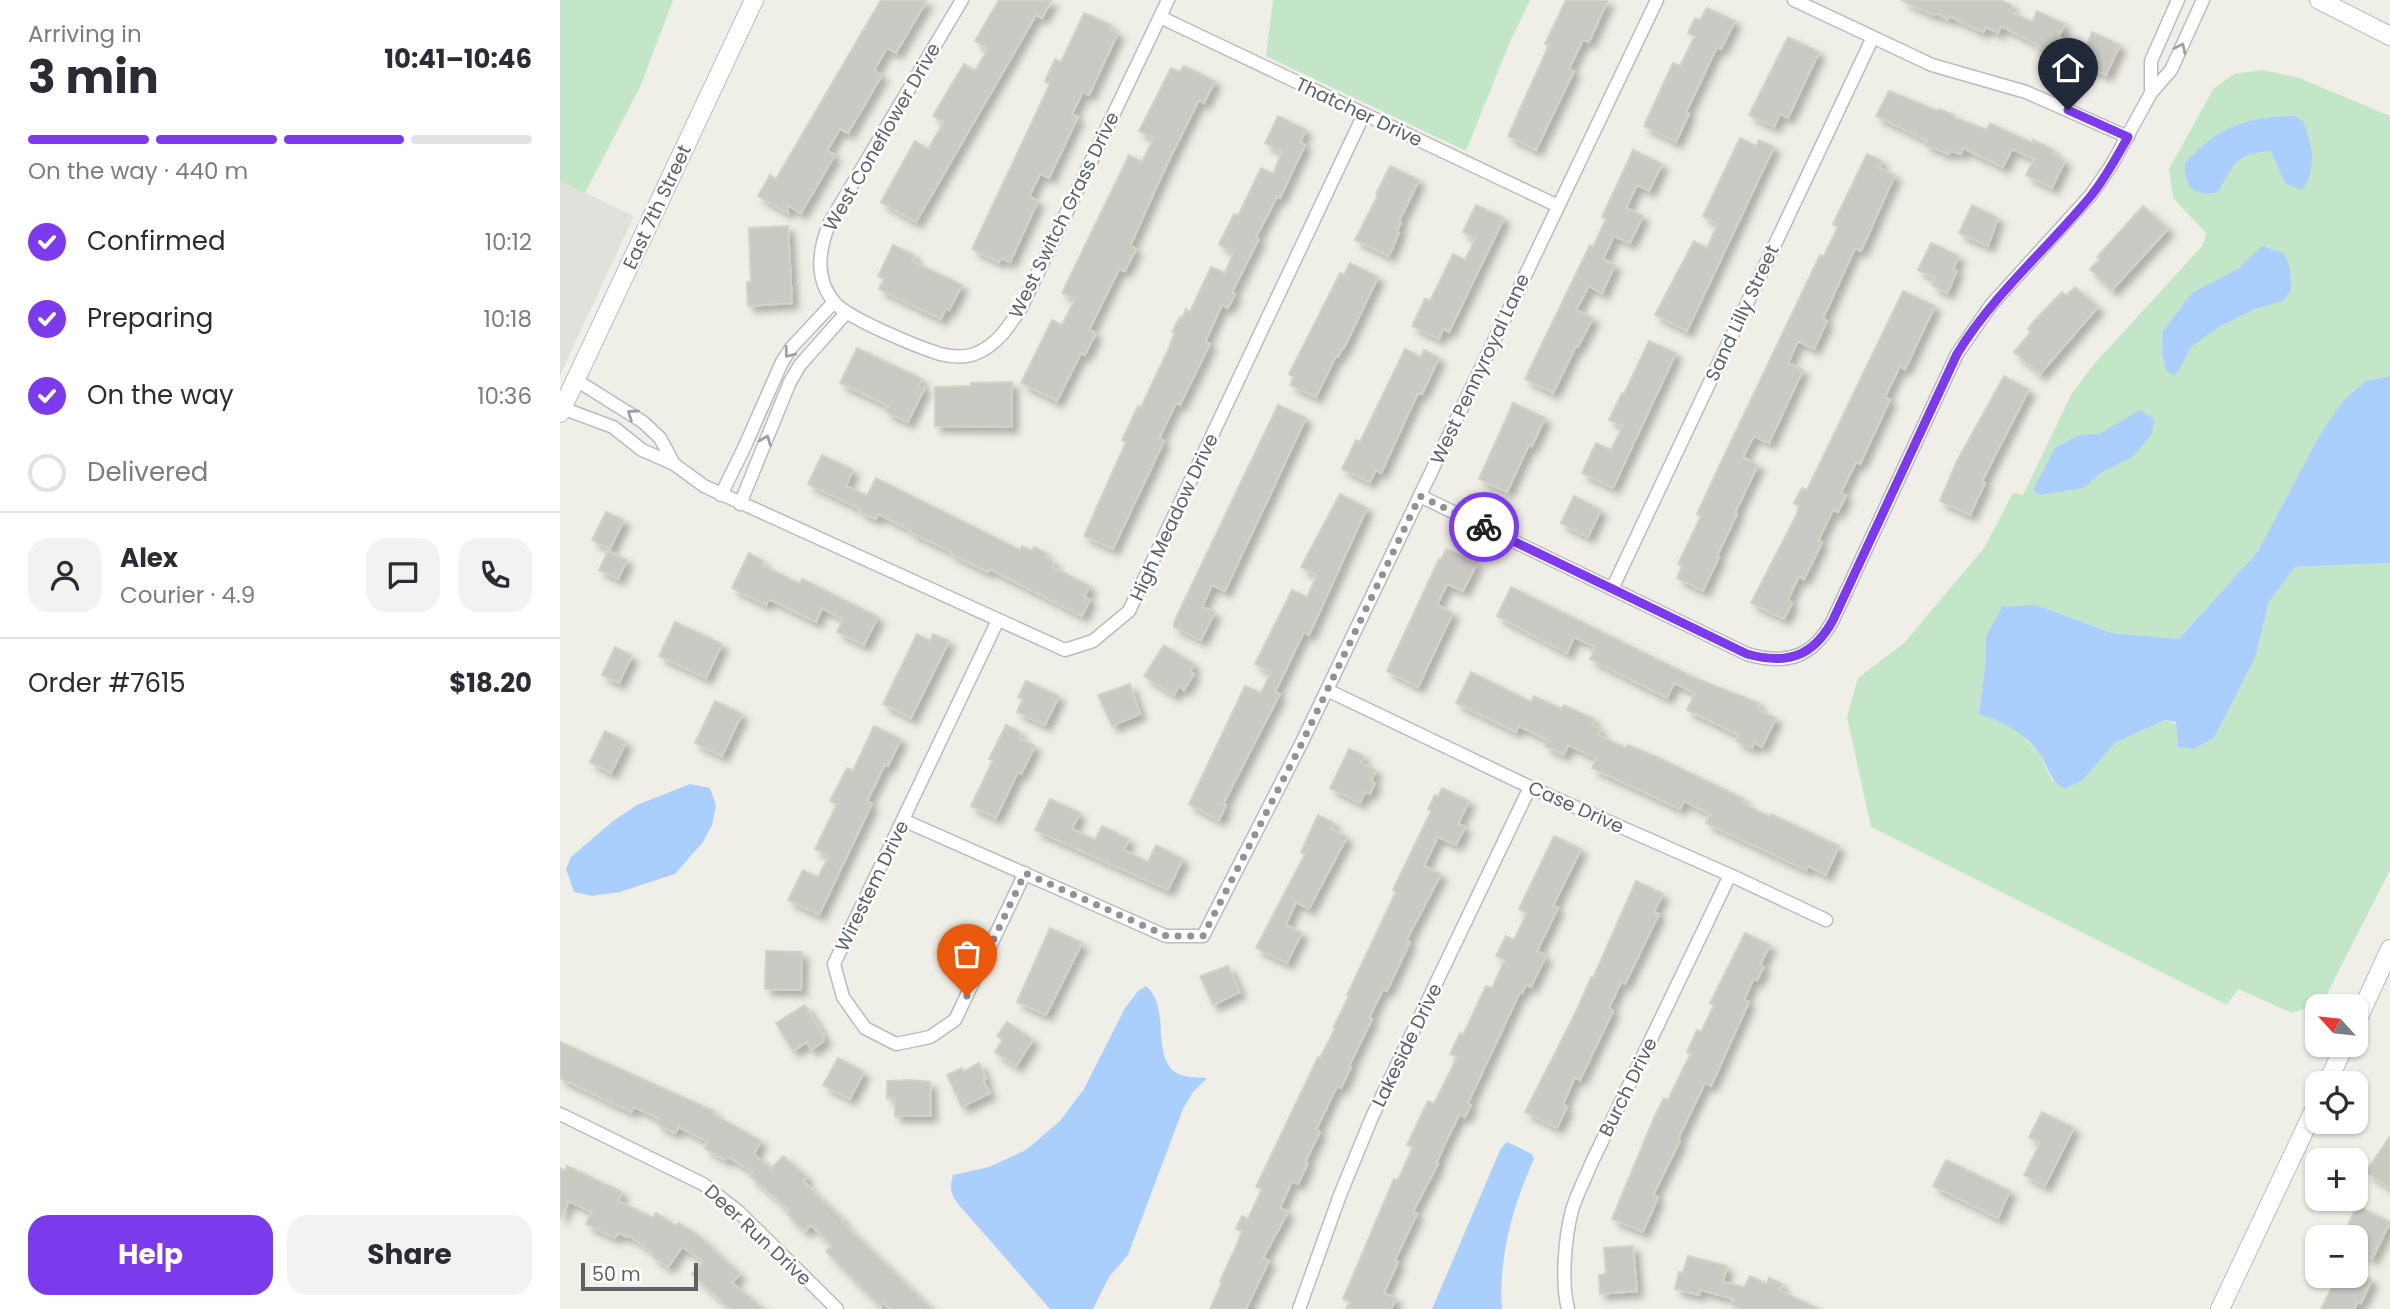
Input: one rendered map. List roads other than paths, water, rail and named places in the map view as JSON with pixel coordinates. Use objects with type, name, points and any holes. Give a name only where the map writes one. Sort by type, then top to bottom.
[{"type":"street","name":"East 7th Street","points":[[561,411],[754,0]]},
{"type":"street","name":"West Coneflower Drive","points":[[846,313],[834,302],[827,290],[819,254],[830,222],[962,0]]},
{"type":"street","points":[[1160,17],[1168,0]]},
{"type":"street","name":"West Pennyroyal Lane","points":[[903,820],[1167,936],[1203,936],[1328,690],[1657,0]]},
{"type":"street","points":[[1794,0],[1932,65],[2048,100],[2128,137]]},
{"type":"street","points":[[2151,93],[2151,61],[2178,0]]},
{"type":"street","points":[[1420,496],[1747,654],[1780,660],[1811,648],[1824,637],[1833,620],[1957,354],[1972,329],[2090,196],[2128,137],[2151,93],[2171,70],[2203,0]]},
{"type":"street","points":[[2319,0],[2390,36]]},
{"type":"street","name":"West Switch Grass Drive","points":[[846,313],[942,354],[960,357],[975,354],[992,344],[1007,330],[1021,308],[1160,17]]},
{"type":"street","name":"Thatcher Drive","points":[[1160,17],[1558,206]]},
{"type":"street","name":"Sand Lilly Street","points":[[1612,589],[1873,37]]},
{"type":"street","name":"High Meadow Drive","points":[[561,411],[614,427],[642,450],[674,464],[704,486],[722,495],[1065,650],[1093,641],[1129,611],[1364,114]]},
{"type":"street","points":[[722,495],[782,362],[791,348],[834,302]]},
{"type":"street","points":[[740,503],[790,382],[800,365],[846,313]]},
{"type":"street","name":"High Meadow Drive","points":[[576,380],[642,422],[660,438],[674,464]]},
{"type":"street","name":"Wirestem Drive","points":[[998,620],[834,964],[843,997],[865,1028],[896,1044],[930,1037],[955,1020],[1025,873]]},
{"type":"street","name":"Case Drive","points":[[1328,690],[1530,787],[1826,920]]},
{"type":"street","name":"Lakeside Drive","points":[[1298,1309],[1372,1117],[1530,787]]},
{"type":"street","name":"Burch Drive","points":[[1568,1309],[1565,1299],[1566,1250],[1572,1210],[1591,1164],[1730,875]]},
{"type":"street","points":[[2368,997],[2390,949]]},
{"type":"street","name":"Deer Run Drive","points":[[560,1114],[703,1184],[739,1212],[837,1309]]},
{"type":"street","points":[[2220,1309],[2305,1129]]},
{"type":"water","points":[[2294,116],[2303,121],[2312,156],[2310,173],[2302,190],[2285,183],[2271,151],[2259,152],[2237,162],[2218,192],[2202,193],[2188,183],[2185,163],[2222,132],[2247,122]]},
{"type":"water","points":[[2262,246],[2284,253],[2290,268],[2291,290],[2283,301],[2255,309],[2217,328],[2191,347],[2178,372],[2172,375],[2166,370],[2162,352],[2163,331],[2192,293],[2238,269]]},
{"type":"water","points":[[2390,376],[2390,563],[2295,567],[2269,602],[2255,658],[2214,738],[2194,749],[2178,747],[2176,722],[2165,720],[2115,743],[2083,780],[2065,789],[2055,781],[2043,758],[2026,739],[2004,724],[1979,714],[1986,637],[2002,607],[2036,605],[2112,633],[2179,639],[2258,551],[2319,436],[2344,400],[2366,381]]},
{"type":"water","points":[[2140,410],[2154,419],[2152,434],[2132,457],[2104,471],[2083,488],[2039,495],[2033,490],[2055,448],[2079,435],[2099,434]]},
{"type":"water","points":[[690,784],[710,788],[716,805],[712,825],[703,842],[675,874],[620,892],[592,896],[574,892],[566,869],[571,857],[613,821],[637,805]]},
{"type":"water","points":[[1146,986],[1158,1006],[1164,1054],[1168,1064],[1182,1075],[1207,1078],[1193,1092],[1183,1109],[1128,1255],[1109,1277],[1093,1309],[1050,1309],[958,1204],[951,1191],[953,1175],[989,1167],[1026,1150],[1060,1121],[1084,1089],[1125,1008],[1138,991]]},
{"type":"water","points":[[1507,1142],[1532,1154],[1534,1159],[1509,1232],[1502,1271],[1502,1309],[1432,1309],[1501,1148]]}]
